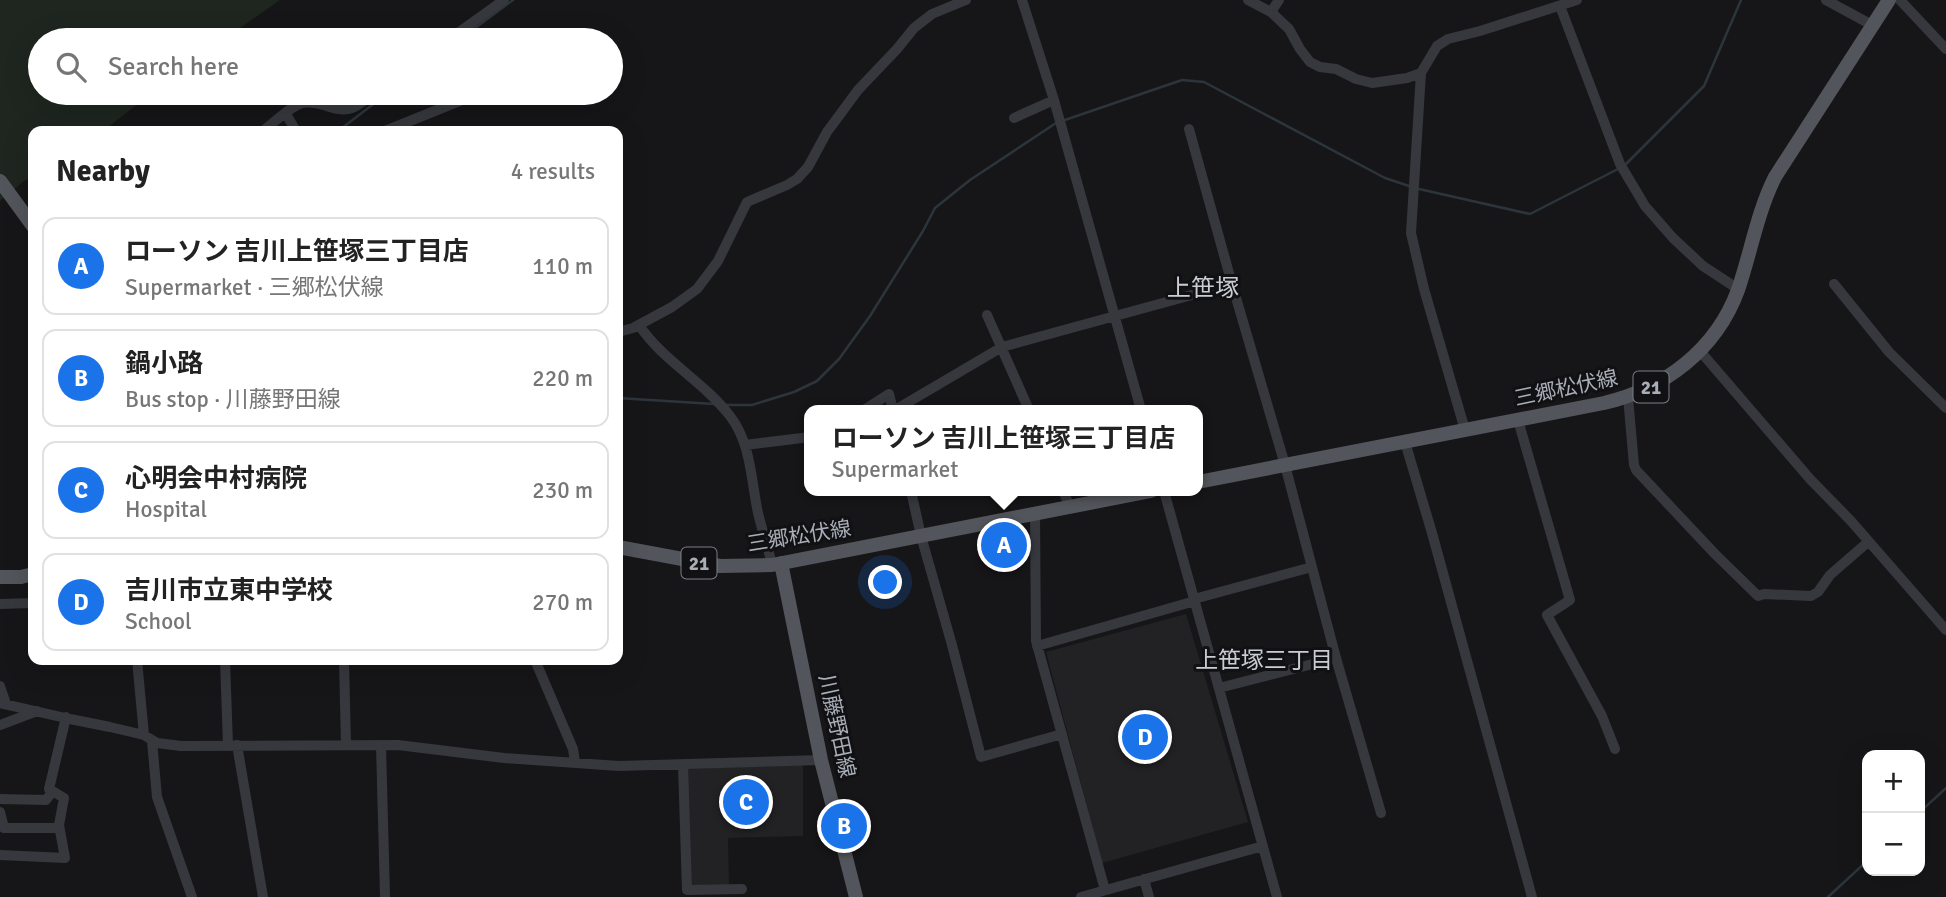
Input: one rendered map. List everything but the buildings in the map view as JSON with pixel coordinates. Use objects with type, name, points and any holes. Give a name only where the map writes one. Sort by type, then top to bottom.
[{"type":"main road","name":"三郷松伏線","points":[[1203,481],[1628,397],[1671,375],[1700,351],[1726,315],[1738,289],[1762,204],[1775,177],[1889,0]]},
{"type":"main road","points":[[0,181],[28,219]]},
{"type":"main road","name":"三郷松伏線","points":[[623,548],[720,566],[777,564],[1126,496]]},
{"type":"main road","name":"川藤野田線","points":[[777,564],[821,760],[856,897]]},
{"type":"main road","points":[[0,577],[28,575]]},
{"type":"street","points":[[465,28],[504,0]]},
{"type":"street","points":[[623,331],[672,307],[697,289],[718,261],[747,202],[797,178],[808,167],[827,132],[858,90],[914,28],[932,14],[966,0]]},
{"type":"street","points":[[1022,0],[1054,100],[1140,405]]},
{"type":"street","points":[[1248,0],[1271,12],[1289,29],[1305,57],[1320,67],[1336,69],[1372,83],[1421,73]]},
{"type":"street","points":[[1271,12],[1279,0]]},
{"type":"street","points":[[1465,430],[1424,289],[1411,233],[1421,73],[1437,46],[1443,42],[1577,0]]},
{"type":"street","points":[[1826,0],[1872,25]]},
{"type":"street","points":[[1900,0],[1946,49]]},
{"type":"street","points":[[1562,4],[1620,164],[1645,206],[1673,238],[1703,266],[1738,289]]},
{"type":"street","points":[[1014,118],[1054,100]]},
{"type":"street","points":[[270,126],[302,105]]},
{"type":"street","points":[[320,105],[337,110],[350,109],[356,105]]},
{"type":"street","points":[[397,126],[449,105]]},
{"type":"street","points":[[286,114],[293,126]]},
{"type":"street","points":[[1189,129],[1381,813]]},
{"type":"street","points":[[902,405],[1002,346],[1232,284]]},
{"type":"street","points":[[1833,284],[1889,352],[1946,408]]},
{"type":"street","points":[[987,314],[1027,405]]},
{"type":"street","points":[[639,325],[649,341],[717,401],[739,429],[745,445],[758,513],[777,564]]},
{"type":"street","points":[[1700,351],[1810,479],[1851,521],[1946,630]]},
{"type":"street","points":[[872,405],[889,394],[892,405]]},
{"type":"street","points":[[1628,397],[1636,470],[1758,596],[1811,596],[1818,592],[1830,575],[1868,542]]},
{"type":"street","points":[[1518,420],[1570,600],[1547,615],[1602,716],[1615,749]]},
{"type":"street","points":[[745,445],[804,438]]},
{"type":"street","points":[[1405,442],[1532,897]]},
{"type":"street","points":[[912,496],[981,757],[1062,734]]},
{"type":"street","points":[[1065,496],[1070,507]]},
{"type":"street","points":[[1165,496],[1277,897]]},
{"type":"street","points":[[1035,513],[1037,646],[1105,890]]},
{"type":"street","points":[[1037,646],[1312,567]]},
{"type":"street","points":[[0,604],[28,603]]},
{"type":"street","points":[[1219,688],[1336,658]]},
{"type":"street","points":[[138,665],[157,796],[192,897]]},
{"type":"street","points":[[225,665],[232,745],[263,897]]},
{"type":"street","points":[[344,665],[346,745]]},
{"type":"street","points":[[537,665],[573,749],[575,762]]},
{"type":"street","points":[[0,686],[3,703],[148,738],[157,743],[181,746],[398,745],[539,761],[619,766],[821,760]]},
{"type":"street","points":[[0,725],[37,711]]},
{"type":"street","points":[[0,855],[65,858],[60,828],[64,798],[49,789],[66,718]]},
{"type":"street","points":[[381,745],[385,897]]},
{"type":"street","points":[[683,765],[687,890],[742,888]]},
{"type":"street","points":[[0,799],[46,800],[52,792]]},
{"type":"street","points":[[0,812],[4,828],[60,828]]},
{"type":"street","points":[[1082,897],[1263,846]]},
{"type":"street","points":[[1144,879],[1149,897]]},
{"type":"shaded area","points":[[0,0],[280,0],[240,28],[28,28],[28,105],[137,105],[109,126],[28,126],[28,179],[0,201]]},
{"type":"shaded area","points":[[1186,614],[1248,822],[1102,863],[1046,652]]},
{"type":"shaded area","points":[[803,765],[803,836],[728,838],[729,885],[691,885],[687,769]]},
{"type":"waterway","points":[[475,28],[513,0]]},
{"type":"waterway","points":[[1624,166],[1704,86],[1741,0]]},
{"type":"waterway","points":[[1062,121],[1182,80],[1204,82],[1385,178],[1412,187]]},
{"type":"waterway","points":[[345,126],[372,105]]},
{"type":"waterway","points":[[724,405],[752,405],[794,392],[817,381],[839,359],[870,316],[935,208],[970,180],[1056,123]]},
{"type":"waterway","points":[[1419,189],[1530,214],[1618,169]]},
{"type":"waterway","points":[[623,398],[714,404]]},
{"type":"waterway","points":[[1925,807],[1946,788]]},
{"type":"waterway","points":[[1828,897],[1862,866]]},
{"type":"place","name":"ローソン 吉川上笹塚三丁目店","points":[[1004,545]]},
{"type":"place","name":"吉川市立東中学校","points":[[1145,737]]},
{"type":"place","name":"心明会中村病院","points":[[746,802]]},
{"type":"place","name":"鍋小路","points":[[844,826]]},
{"type":"district","name":"上笹塚","points":[[1203,288]]},
{"type":"district","name":"上笹塚三丁目","points":[[1264,660]]}]
